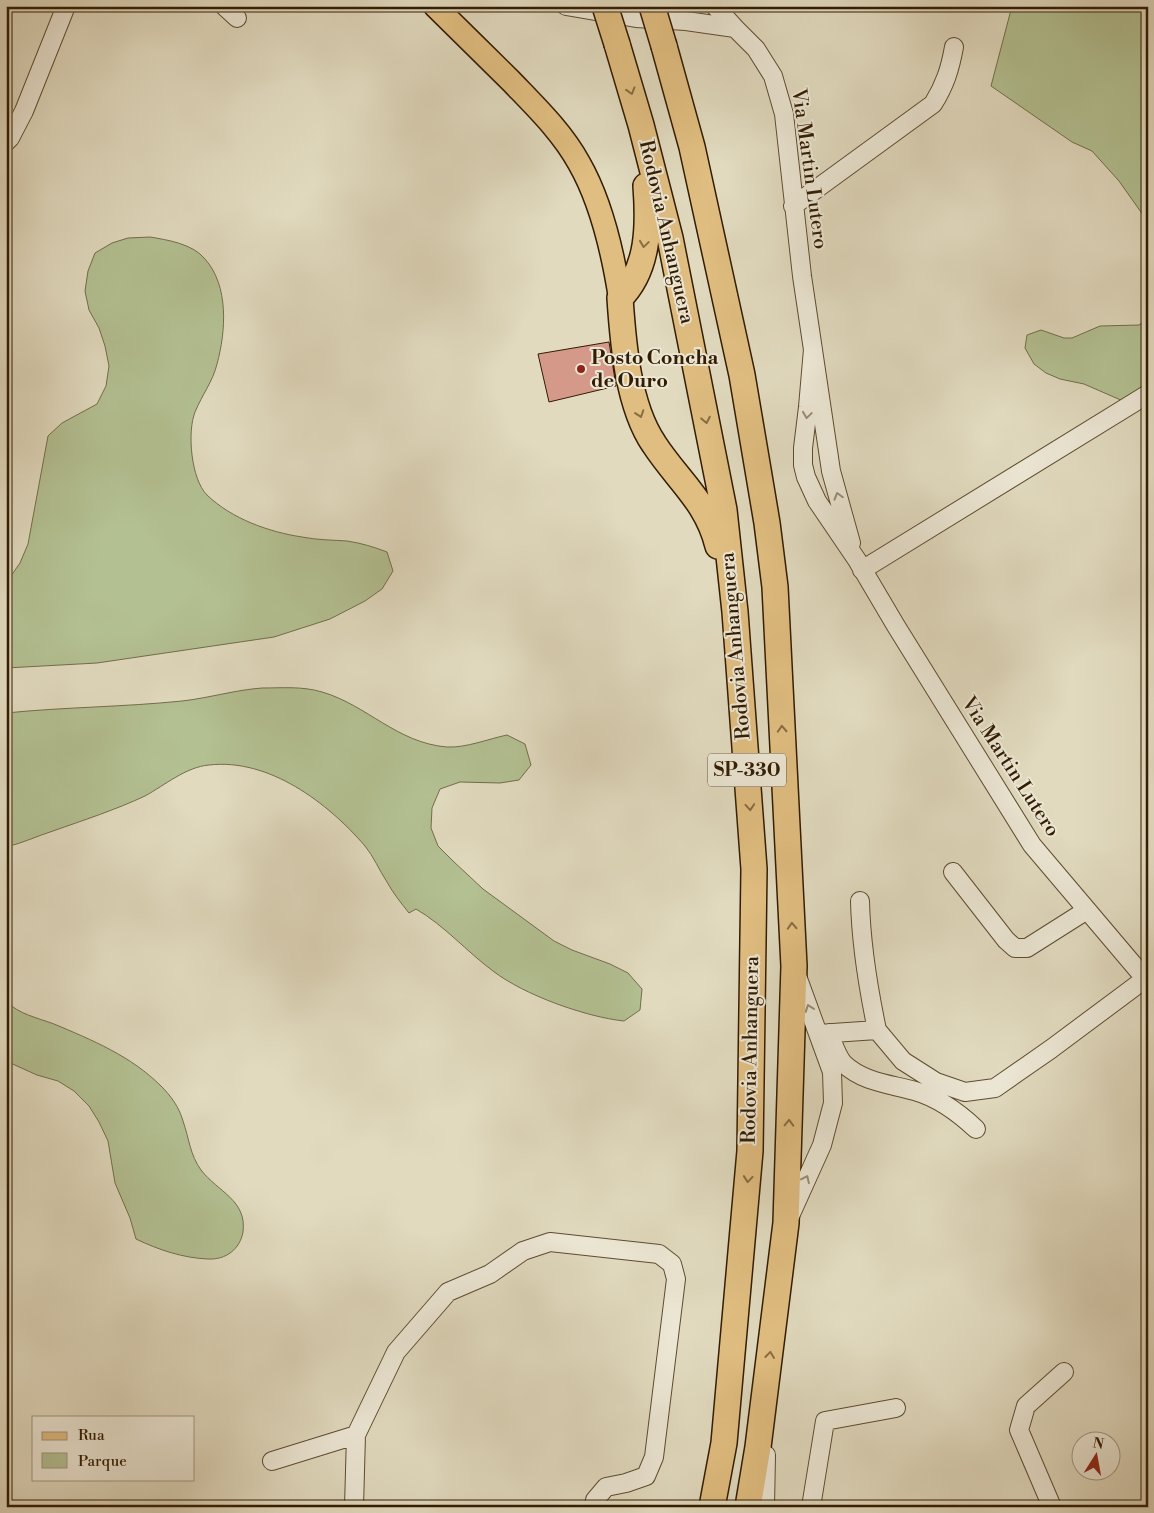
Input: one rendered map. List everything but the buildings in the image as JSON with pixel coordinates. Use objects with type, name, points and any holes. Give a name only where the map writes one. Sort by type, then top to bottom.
[{"type":"highway","name":"Rodovia Anhanguera","points":[[605,6],[641,125],[670,238],[722,500],[735,612],[754,869],[750,1151],[724,1443],[712,1507]]},
{"type":"highway","name":"Rodovia Anhanguera","points":[[652,6],[692,147],[738,356],[767,524],[775,587],[794,966],[786,1223],[767,1385],[748,1507]]},
{"type":"highway","points":[[641,125],[648,214],[642,261],[629,289],[620,298],[624,349],[639,416],[653,444],[701,505],[710,522],[735,612]]},
{"type":"main road","points":[[435,6],[545,116],[579,162],[590,184],[615,261],[620,298]]},
{"type":"street","points":[[6,142],[10,138],[24,110],[66,6]]},
{"type":"street","points":[[566,6],[636,18],[686,21],[735,28]]},
{"type":"street","name":"Via Martin Lutero","points":[[715,6],[756,48],[774,76],[784,114],[793,206],[830,467],[860,565]]},
{"type":"street","points":[[793,206],[933,104],[943,88],[950,70],[954,48]]},
{"type":"street","name":"Via Martin Lutero","points":[[813,349],[803,448],[804,471],[817,501],[860,565],[1032,844],[1146,981]]},
{"type":"street","points":[[860,565],[1148,394]]},
{"type":"street","points":[[804,471],[809,460],[816,458],[830,467]]},
{"type":"street","points":[[953,872],[1006,940],[1015,948],[1027,948],[1086,910]]},
{"type":"street","points":[[860,901],[861,936],[877,1030],[903,1061],[936,1082],[965,1092],[995,1088],[1146,981]]},
{"type":"street","points":[[786,1223],[822,1145],[833,1103],[832,1072],[823,1034],[794,966]]},
{"type":"street","points":[[823,1034],[877,1030]]},
{"type":"street","points":[[823,1034],[842,1063],[861,1077],[917,1092],[940,1102],[960,1113],[976,1129]]},
{"type":"street","points":[[354,1507],[356,1435],[396,1352],[448,1292],[490,1274],[523,1251],[550,1242],[659,1254],[672,1264],[676,1279],[654,1457],[646,1476],[606,1488],[595,1500],[594,1507]]},
{"type":"street","points":[[1052,1507],[1019,1430],[1026,1406],[1064,1372]]},
{"type":"street","points":[[765,1507],[767,1385]]},
{"type":"street","points":[[811,1507],[825,1421],[896,1408]]},
{"type":"street","points":[[272,1461],[356,1435]]},
{"type":"green space","points":[[1012,6],[1148,6],[1148,222],[1119,181],[1092,151],[1072,142],[991,86]]},
{"type":"green space","points":[[150,237],[180,243],[200,254],[213,270],[222,295],[223,323],[220,351],[213,376],[195,412],[191,431],[194,467],[197,478],[207,495],[239,518],[264,528],[308,538],[347,541],[387,552],[393,571],[382,589],[365,601],[330,619],[274,637],[97,663],[6,668],[6,583],[20,563],[28,544],[48,436],[62,423],[97,404],[106,386],[109,366],[105,346],[99,328],[89,310],[85,291],[88,271],[95,253],[112,243],[128,238]]},
{"type":"green space","points":[[1148,319],[1148,396],[1123,401],[1084,384],[1060,379],[1046,373],[1034,364],[1025,348],[1027,335],[1041,330],[1064,338],[1072,338],[1100,326],[1139,325]]},
{"type":"green space","points":[[262,688],[300,688],[322,692],[338,698],[413,739],[429,744],[447,747],[462,746],[507,735],[525,744],[531,765],[519,780],[500,783],[460,782],[440,789],[432,808],[431,828],[438,846],[483,889],[554,941],[628,973],[642,989],[640,1010],[624,1021],[609,1019],[556,1004],[506,980],[427,916],[416,909],[409,913],[392,890],[365,846],[333,814],[296,787],[275,776],[253,769],[231,765],[200,766],[176,777],[145,796],[122,806],[6,847],[6,713],[182,701]]},
{"type":"green space","points":[[6,1001],[22,1012],[68,1030],[124,1057],[149,1075],[165,1090],[179,1111],[197,1164],[208,1178],[230,1197],[241,1212],[243,1232],[239,1244],[231,1252],[215,1259],[189,1257],[153,1247],[136,1239],[130,1218],[115,1183],[108,1141],[89,1106],[74,1091],[58,1081],[37,1075],[6,1061]]},
{"type":"place","name":"Posto Concha de Ouro","points":[[581,369]]}]
